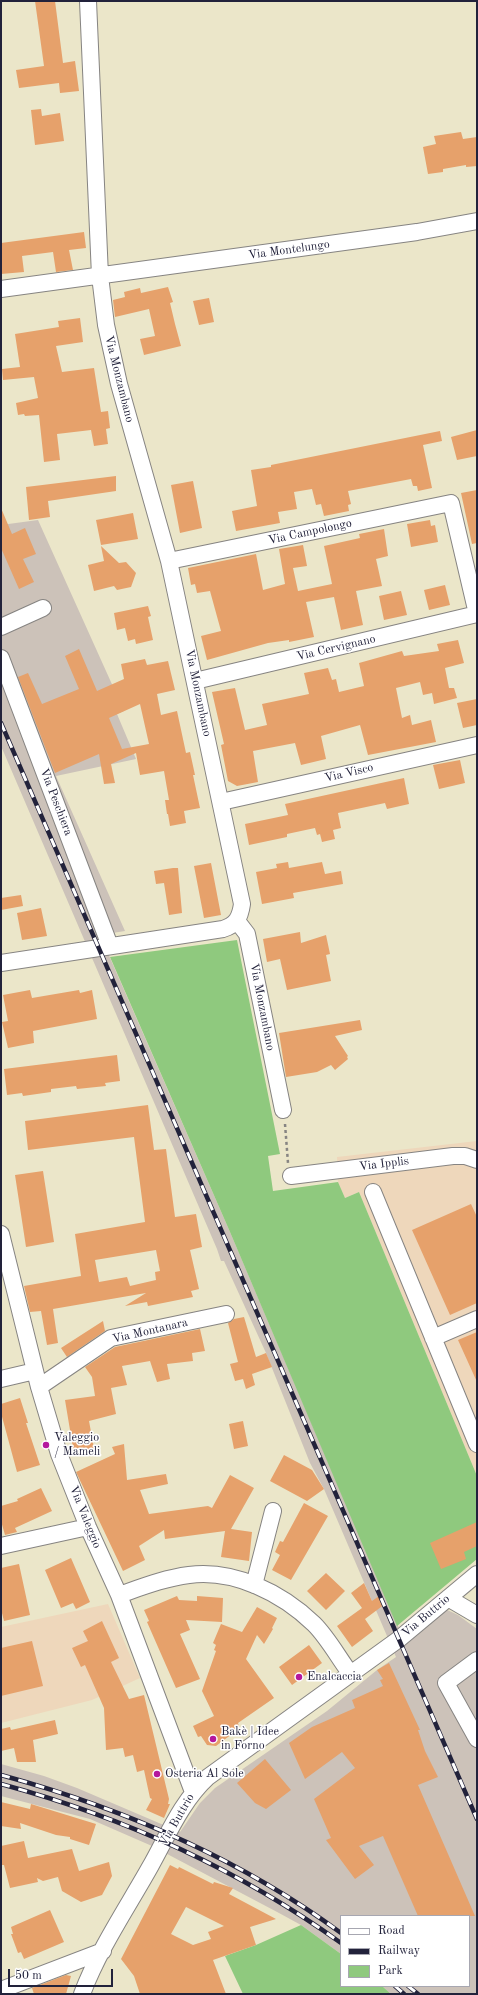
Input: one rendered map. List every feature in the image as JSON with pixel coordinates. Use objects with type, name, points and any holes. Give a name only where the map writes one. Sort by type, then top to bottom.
[{"type":"street","name":"Via Monzambano","points":[[88,1],[100,276],[106,325],[119,384],[169,561],[242,904],[237,921],[247,934],[283,1110]]},
{"type":"street","name":"Via Montelungo","points":[[100,276],[417,232],[477,221]]},
{"type":"street","points":[[1,289],[100,276]]},
{"type":"street","name":"Via Campolongo","points":[[169,561],[450,503],[477,614]]},
{"type":"street","points":[[1,627],[43,608]]},
{"type":"street","name":"Via Cervignano","points":[[195,681],[477,614]]},
{"type":"street","name":"Via Peschiera","points":[[1,658],[110,946]]},
{"type":"street","name":"Via Visco","points":[[221,802],[477,745]]},
{"type":"street","points":[[1,963],[223,929],[231,927],[237,921]]},
{"type":"street","name":"Via Ipplis","points":[[291,1176],[453,1156],[465,1156],[477,1160]]},
{"type":"street","points":[[373,1192],[477,1444]]},
{"type":"street","name":"Via Valeggio","points":[[2,1242],[39,1387],[59,1454],[88,1527],[119,1595],[193,1792]]},
{"type":"street","name":"Via Montanara","points":[[39,1387],[111,1338],[226,1314]]},
{"type":"street","points":[[433,1338],[477,1319]]},
{"type":"street","points":[[1,1379],[35,1371]]},
{"type":"street","points":[[254,1585],[273,1511]]},
{"type":"street","points":[[1,1546],[88,1527]]},
{"type":"street","name":"Via Buttrio","points":[[82,1994],[103,1951],[163,1845],[181,1809],[193,1792],[208,1777],[398,1639],[477,1574]]},
{"type":"street","points":[[119,1595],[155,1582],[190,1575],[223,1575],[254,1585],[278,1596],[314,1624],[350,1673]]},
{"type":"street","points":[[448,1598],[477,1615]]},
{"type":"street","points":[[477,1660],[446,1683],[477,1739]]},
{"type":"street","points":[[1,1990],[103,1951]]},
{"type":"path","points":[[283,1110],[288,1145],[287,1153]]},
{"type":"shaded area","points":[[38,520],[124,711],[117,714],[136,759],[56,776],[125,931],[100,935],[230,1232],[404,1640],[443,1608],[458,1615],[477,1629],[477,1994],[391,1994],[383,1987],[470,1987],[470,1915],[340,1915],[340,1953],[301,1925],[152,1846],[90,1819],[1,1796],[1,1764],[44,1776],[77,1788],[180,1832],[200,1803],[215,1788],[327,1711],[377,1670],[396,1657],[324,1489],[310,1463],[266,1353],[224,1261],[221,1261],[1,746],[1,525]]},
{"type":"shaded area","points":[[477,1141],[477,1476],[359,1192],[345,1198],[338,1182],[337,1157]]},
{"type":"shaded area","points":[[108,1604],[140,1678],[92,1700],[1,1723],[1,1627]]},
{"type":"green space","points":[[237,940],[280,1154],[268,1156],[273,1191],[338,1182],[345,1198],[359,1192],[477,1476],[477,1559],[397,1626],[230,1232],[110,957]]},
{"type":"green space","points":[[301,1925],[340,1953],[340,1987],[383,1987],[391,1994],[243,1994],[225,1956],[256,1945]]},
{"type":"building","points":[[35,1],[55,1],[63,63],[75,61],[79,91],[60,93],[59,83],[19,88],[16,70],[44,66]]},
{"type":"building","points":[[41,109],[42,116],[60,113],[64,141],[35,145],[31,110]]},
{"type":"building","points":[[461,132],[463,139],[477,137],[477,166],[466,167],[466,165],[443,169],[443,172],[428,174],[423,147],[436,144],[434,136]]},
{"type":"building","points":[[84,232],[86,248],[69,250],[73,270],[56,272],[53,252],[22,256],[24,272],[1,274],[1,243]]},
{"type":"building","points":[[168,287],[173,302],[170,303],[181,346],[144,355],[140,339],[155,336],[149,309],[115,317],[113,300],[125,297],[124,292],[140,288],[141,293]]},
{"type":"building","points":[[209,298],[214,322],[199,325],[193,301]]},
{"type":"building","points":[[80,318],[83,342],[56,346],[62,372],[94,368],[101,412],[108,411],[110,428],[106,429],[108,444],[94,446],[91,430],[57,434],[60,460],[44,462],[39,415],[18,415],[16,403],[38,398],[34,377],[3,380],[2,369],[20,367],[15,334],[59,327],[58,321]]},
{"type":"building","points":[[477,430],[477,456],[457,460],[451,437]]},
{"type":"building","points":[[440,431],[442,441],[423,445],[432,488],[418,491],[417,486],[413,486],[411,479],[348,491],[351,504],[348,505],[349,511],[324,516],[321,504],[316,505],[312,489],[294,492],[297,509],[278,512],[280,523],[236,531],[232,511],[257,506],[251,470]]},
{"type":"building","points":[[116,476],[116,491],[48,501],[50,517],[29,520],[26,487]]},
{"type":"building","points":[[193,481],[202,528],[180,533],[171,485]]},
{"type":"building","points":[[477,490],[477,543],[472,544],[461,493]]},
{"type":"building","points":[[1,508],[12,534],[25,528],[36,554],[23,559],[34,582],[19,589],[1,548]]},
{"type":"building","points":[[133,513],[138,539],[101,545],[96,520]]},
{"type":"building","points":[[430,520],[431,526],[435,525],[438,542],[411,547],[407,524]]},
{"type":"building","points":[[384,529],[388,556],[376,559],[382,586],[356,591],[363,625],[341,630],[334,597],[306,602],[314,637],[289,642],[289,640],[268,643],[207,660],[201,636],[221,631],[210,591],[197,593],[195,584],[191,585],[188,568],[256,554],[263,590],[285,584],[279,549],[303,545],[307,566],[293,568],[298,591],[332,584],[324,546],[360,538],[359,534]]},
{"type":"building","points":[[101,546],[119,563],[126,562],[136,573],[131,587],[117,590],[114,586],[94,591],[88,565],[104,561]]},
{"type":"building","points":[[445,585],[450,605],[429,610],[424,590]]},
{"type":"building","points":[[401,591],[407,615],[384,620],[379,596]]},
{"type":"building","points":[[148,606],[151,616],[148,617],[153,640],[136,644],[135,639],[128,641],[125,628],[117,630],[114,613]]},
{"type":"building","points":[[458,640],[464,663],[445,668],[449,688],[454,688],[457,698],[434,704],[432,693],[423,695],[420,682],[396,688],[402,718],[410,715],[412,725],[431,720],[436,742],[368,755],[360,725],[321,736],[326,759],[301,765],[295,743],[253,751],[258,782],[237,786],[228,781],[221,745],[224,744],[212,692],[235,688],[245,730],[267,725],[262,704],[309,694],[304,673],[328,668],[332,680],[336,679],[339,692],[364,686],[359,663],[402,651],[404,656],[439,651],[437,644]]},
{"type":"building","points":[[79,649],[97,691],[124,679],[121,664],[145,659],[147,665],[168,661],[175,690],[157,694],[161,715],[177,711],[186,753],[190,752],[200,808],[184,811],[186,823],[170,826],[165,800],[169,800],[164,771],[140,775],[136,753],[111,764],[115,783],[104,784],[99,754],[55,773],[18,677],[28,673],[42,704],[79,689],[65,656]],"holes":[[[140,704],[149,744],[122,749],[109,718]]]},
{"type":"building","points":[[477,699],[477,725],[463,728],[457,703]]},
{"type":"building","points":[[460,760],[465,783],[439,789],[433,765]]},
{"type":"building","points":[[404,778],[409,804],[387,809],[385,803],[338,813],[341,828],[333,830],[335,839],[322,842],[320,834],[317,835],[315,828],[287,834],[287,837],[249,845],[245,824],[288,815],[285,804]]},
{"type":"building","points":[[288,862],[289,868],[322,862],[325,874],[341,871],[343,884],[293,893],[294,898],[262,904],[256,872],[277,868],[276,864]]},
{"type":"building","points":[[211,863],[221,915],[204,918],[194,866]]},
{"type":"building","points":[[178,868],[182,913],[169,915],[164,883],[156,884],[154,871]]},
{"type":"building","points":[[21,895],[23,906],[1,910],[1,898]]},
{"type":"building","points":[[41,908],[47,936],[22,940],[17,913]]},
{"type":"building","points":[[300,932],[301,943],[326,935],[330,954],[326,955],[331,981],[287,990],[280,959],[267,962],[263,939]]},
{"type":"building","points":[[30,990],[32,998],[79,990],[80,993],[92,990],[97,1019],[33,1031],[34,1043],[8,1048],[2,1022],[8,1021],[3,995]]},
{"type":"building","points":[[360,1020],[362,1030],[335,1036],[348,1056],[348,1059],[335,1070],[331,1065],[317,1072],[286,1077],[279,1033]]},
{"type":"building","points":[[117,1055],[120,1081],[105,1083],[106,1086],[77,1089],[76,1086],[51,1089],[51,1092],[23,1096],[22,1093],[7,1095],[4,1069]]},
{"type":"building","points":[[148,1105],[154,1150],[166,1149],[175,1217],[196,1214],[202,1247],[190,1250],[199,1289],[191,1291],[193,1297],[148,1306],[147,1302],[125,1306],[146,1293],[53,1309],[58,1343],[47,1345],[41,1311],[30,1312],[24,1286],[81,1276],[75,1234],[145,1222],[134,1137],[28,1150],[25,1121]],"holes":[[[156,1250],[160,1271],[155,1272],[156,1280],[130,1286],[127,1277],[99,1282],[95,1260]]]},
{"type":"building","points":[[43,1171],[54,1242],[26,1247],[15,1175]]},
{"type":"building","points":[[471,1204],[477,1217],[477,1303],[450,1315],[412,1230]]},
{"type":"building","points":[[244,1317],[256,1357],[266,1353],[272,1367],[252,1374],[255,1385],[246,1389],[243,1379],[235,1381],[230,1364],[238,1362],[228,1323],[234,1319]]},
{"type":"building","points":[[103,1321],[105,1331],[67,1357],[61,1348]]},
{"type":"building","points":[[200,1329],[205,1351],[192,1353],[193,1361],[167,1364],[170,1379],[157,1382],[150,1361],[122,1366],[127,1385],[111,1388],[116,1414],[89,1421],[94,1448],[74,1454],[65,1400],[95,1396],[92,1377],[85,1367],[115,1347]]},
{"type":"building","points":[[477,1332],[477,1382],[458,1340]]},
{"type":"building","points":[[20,1398],[28,1423],[26,1423],[40,1465],[17,1472],[1,1413],[1,1404]]},
{"type":"building","points":[[243,1421],[248,1446],[234,1449],[229,1424]]},
{"type":"building","points":[[124,1444],[127,1480],[166,1474],[168,1484],[140,1490],[149,1514],[208,1506],[212,1508],[230,1475],[254,1488],[231,1529],[252,1532],[249,1561],[221,1557],[225,1531],[165,1539],[164,1530],[139,1546],[145,1560],[123,1571],[76,1472],[115,1454],[112,1447]]},
{"type":"building","points":[[284,1455],[312,1470],[324,1489],[307,1501],[270,1481]]},
{"type":"building","points":[[41,1488],[52,1511],[15,1528],[17,1532],[5,1535],[1,1521],[1,1506],[18,1501],[17,1499]]},
{"type":"building","points":[[304,1503],[328,1516],[291,1580],[272,1570],[280,1555],[275,1552],[280,1541],[283,1542]]},
{"type":"building","points":[[477,1522],[477,1546],[464,1552],[466,1559],[441,1569],[430,1543]]},
{"type":"building","points":[[71,1558],[90,1602],[76,1609],[73,1603],[61,1608],[45,1570]]},
{"type":"building","points":[[19,1564],[30,1615],[4,1621],[1,1609],[1,1568]]},
{"type":"building","points":[[326,1573],[345,1591],[326,1610],[307,1591]]},
{"type":"building","points":[[364,1583],[372,1601],[379,1596],[385,1604],[365,1619],[373,1631],[352,1647],[337,1626],[362,1608],[351,1593]]},
{"type":"building","points":[[177,1596],[179,1600],[197,1601],[197,1596],[223,1598],[222,1622],[186,1620],[190,1630],[180,1634],[200,1679],[176,1688],[147,1622],[149,1621],[144,1610]]},
{"type":"building","points":[[257,1607],[277,1618],[272,1628],[273,1629],[264,1644],[257,1635],[246,1659],[274,1698],[238,1723],[239,1726],[231,1733],[232,1734],[216,1746],[207,1745],[201,1736],[198,1737],[193,1726],[214,1716],[202,1691],[216,1651],[214,1650],[216,1645],[213,1643],[221,1624],[242,1632]]},
{"type":"building","points":[[102,1621],[119,1658],[111,1662],[129,1699],[144,1695],[169,1799],[168,1804],[170,1804],[164,1818],[146,1810],[152,1799],[150,1798],[144,1770],[137,1772],[133,1755],[125,1757],[123,1748],[106,1750],[104,1708],[85,1665],[81,1667],[72,1648],[88,1641],[83,1631]]},
{"type":"building","points":[[32,1641],[43,1686],[1,1696],[1,1648]]},
{"type":"building","points":[[309,1645],[322,1663],[292,1685],[279,1667]]},
{"type":"building","points":[[389,1663],[420,1730],[418,1730],[425,1751],[438,1777],[418,1785],[475,1916],[418,1915],[383,1836],[359,1846],[374,1865],[355,1879],[326,1840],[331,1838],[314,1799],[355,1768],[342,1752],[305,1779],[289,1743],[312,1727],[355,1708],[352,1700],[383,1686],[380,1680],[383,1679],[377,1670]]},
{"type":"building","points":[[55,1720],[58,1734],[33,1740],[36,1762],[17,1762],[14,1748],[1,1751],[1,1729],[10,1727],[11,1730]]},
{"type":"building","points":[[265,1759],[291,1790],[266,1809],[255,1803],[237,1783]]},
{"type":"building","points":[[1,1802],[30,1809],[31,1804],[96,1824],[89,1845],[70,1839],[70,1837],[56,1835],[20,1823],[21,1829],[1,1826]]},
{"type":"building","points":[[24,1841],[28,1858],[72,1849],[79,1871],[109,1862],[112,1876],[102,1895],[81,1902],[62,1891],[58,1877],[43,1881],[37,1878],[38,1882],[10,1888],[4,1865],[1,1865],[1,1846]]},
{"type":"building","points":[[170,1865],[178,1869],[179,1867],[213,1884],[214,1882],[233,1888],[229,1894],[276,1919],[250,1927],[256,1945],[213,1960],[226,1994],[140,1994],[134,1976],[121,1959]],"holes":[[[186,1907],[224,1926],[208,1932],[211,1939],[193,1945],[171,1934]]]},
{"type":"building","points":[[50,1910],[64,1942],[24,1959],[21,1952],[18,1953],[11,1934],[13,1934],[11,1927]]},
{"type":"building","points":[[66,1975],[71,1976],[66,1994],[34,1994],[32,1988]]},
{"type":"railway","points":[[1,723],[477,1819]]},
{"type":"railway","points":[[1,1775],[91,1803],[178,1838],[262,1881],[340,1932]]},
{"type":"railway","points":[[1,1784],[91,1812],[178,1848],[262,1892],[302,1916],[340,1942]]},
{"type":"railway","points":[[396,1987],[404,1994]]},
{"type":"railway","points":[[409,1987],[418,1994]]},
{"type":"place","name":"Valeggio / Mameli","points":[[46,1445]]},
{"type":"place","name":"Enalcaccia","points":[[299,1677]]},
{"type":"place","name":"Bakè | Idee in Forno","points":[[213,1739]]},
{"type":"place","name":"Osteria Al Sole","points":[[157,1774]]}]
